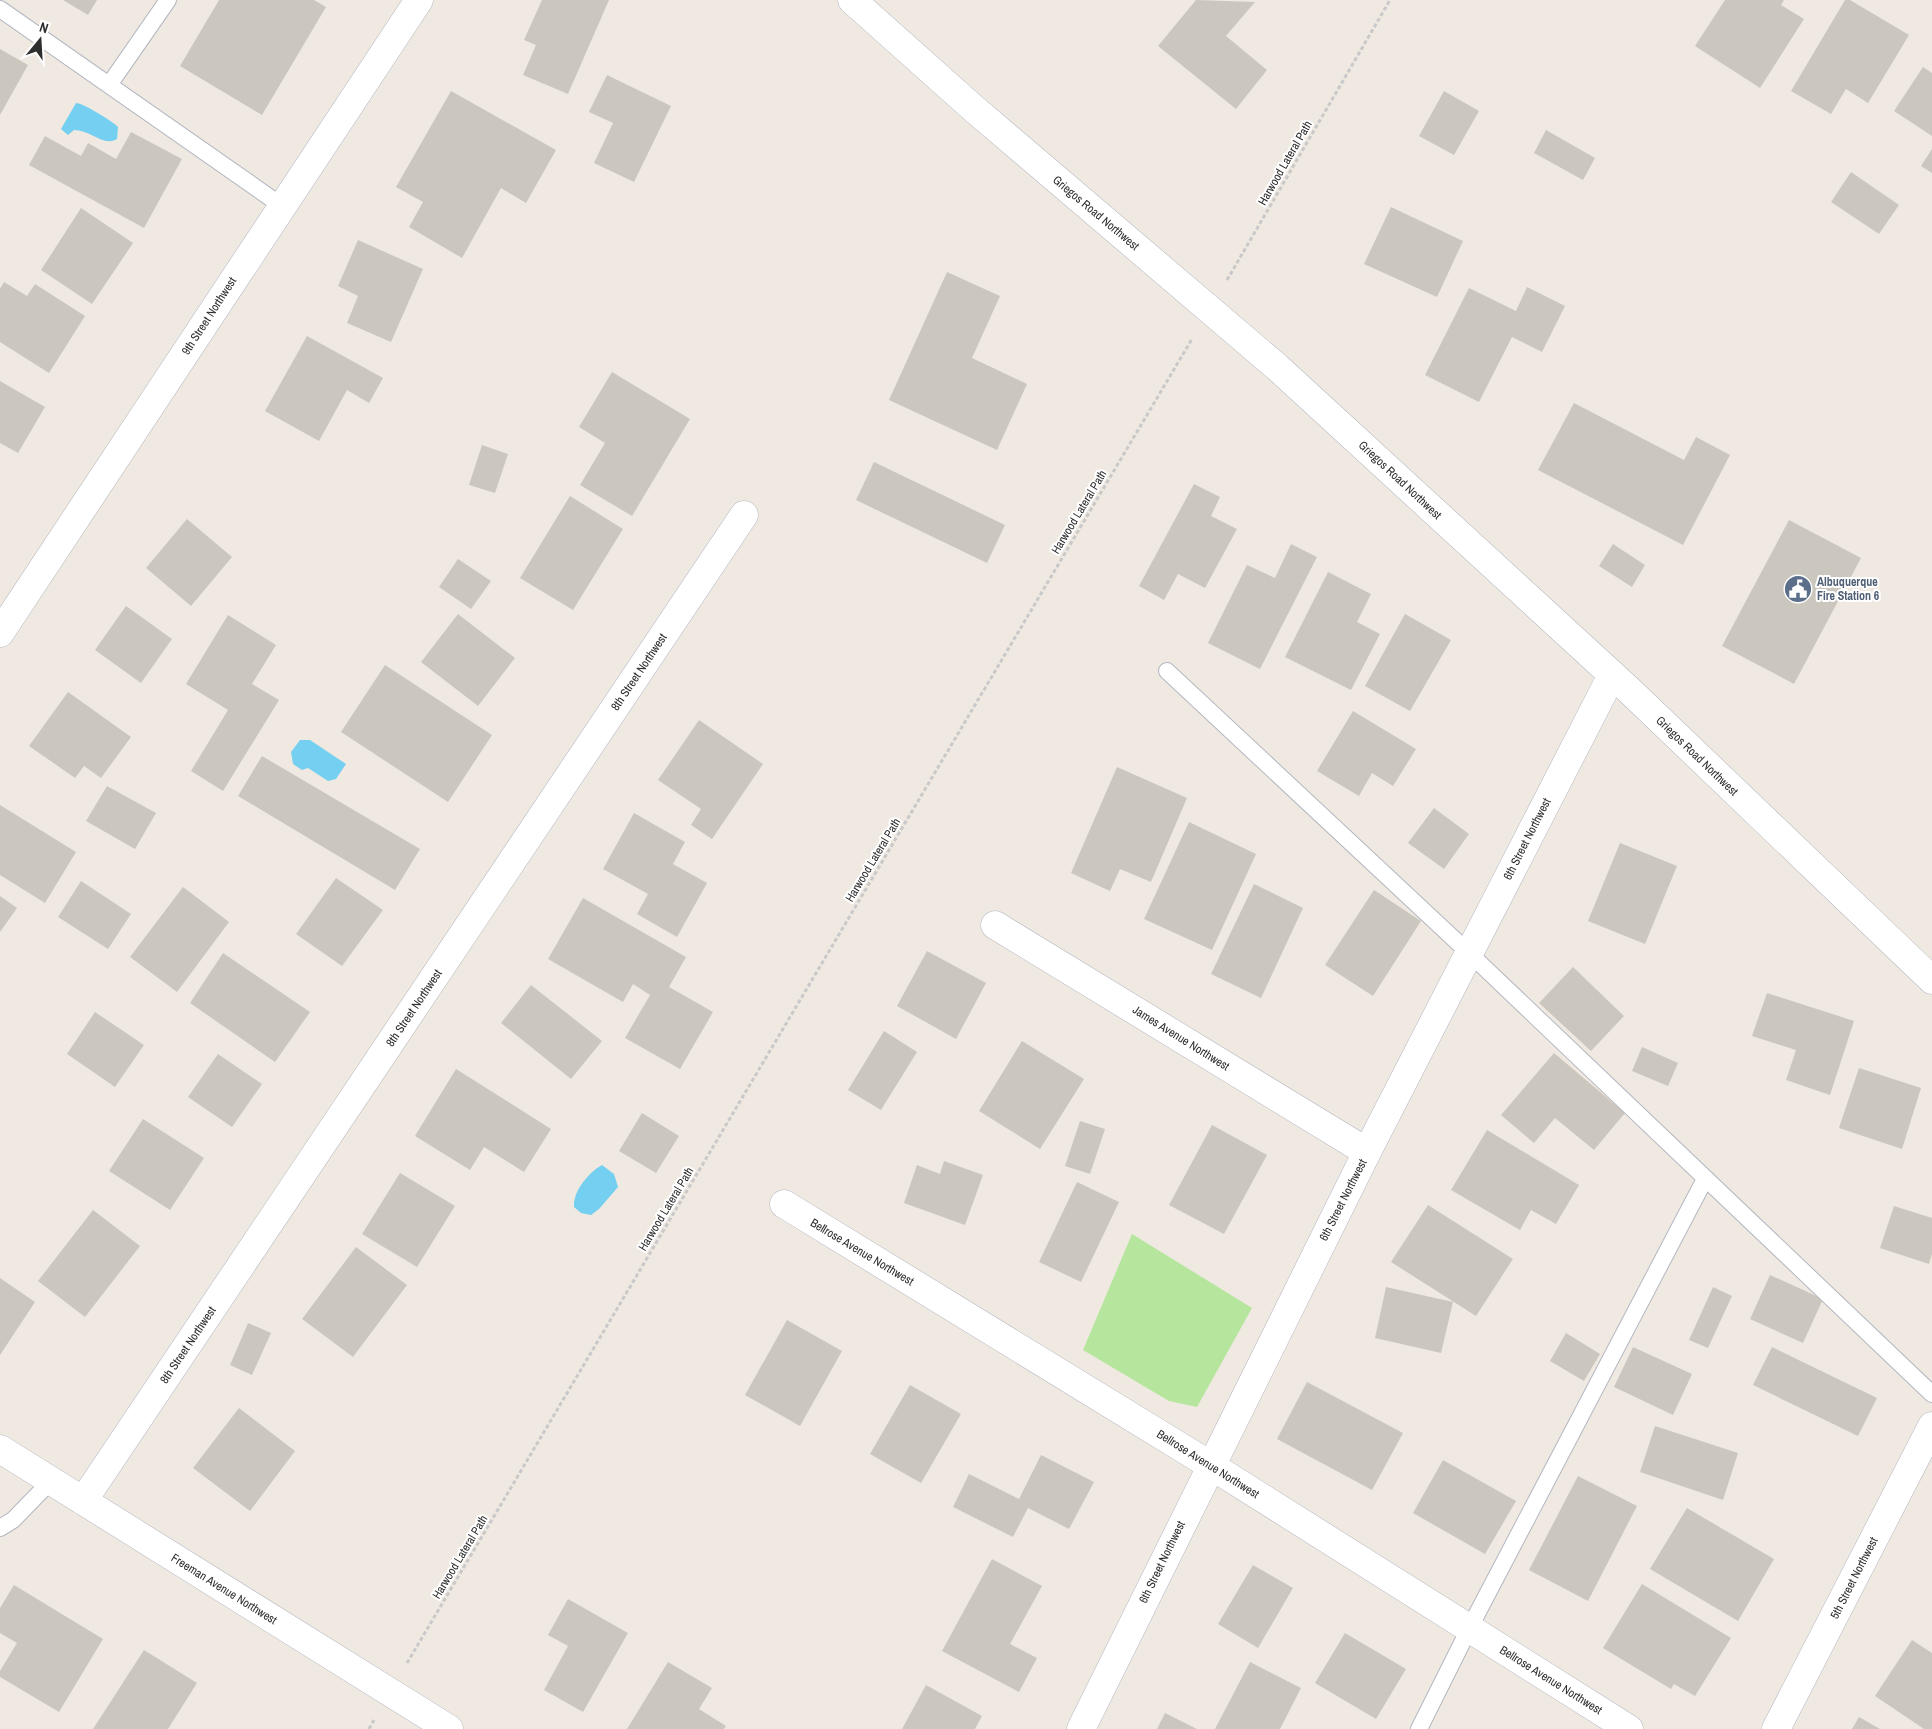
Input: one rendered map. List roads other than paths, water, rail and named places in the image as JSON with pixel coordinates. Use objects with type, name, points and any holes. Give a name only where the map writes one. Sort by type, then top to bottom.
[{"type":"street","name":"9th Street Northwest","points":[[0,633],[419,0]]},
{"type":"street","name":"Griegos Road Northwest","points":[[852,0],[973,108],[1277,367],[1612,675],[1932,980]]},
{"type":"street","name":"8th Street Northwest","points":[[83,1502],[744,515]]},
{"type":"street","name":"6th Street Northwest","points":[[1081,1729],[1210,1465],[1367,1152],[1612,675]]},
{"type":"street","name":"James Avenue Northwest","points":[[995,924],[1367,1152]]},
{"type":"street","name":"Bellrose Avenue Northwest","points":[[784,1204],[1210,1465],[1629,1729]]},
{"type":"street","name":"5th Street Northwest","points":[[1776,1729],[1932,1426]]},
{"type":"street","name":"Freeman Avenue Northwest","points":[[0,1449],[449,1729]]},
{"type":"lane","points":[[109,85],[168,0]]},
{"type":"lane","points":[[0,9],[282,206]]},
{"type":"lane","points":[[1167,671],[1469,953],[1932,1394]]},
{"type":"lane","points":[[1419,1729],[1469,1629],[1706,1179]]},
{"type":"lane","points":[[0,1528],[13,1520],[51,1481]]},
{"type":"water","points":[[76,103],[105,117],[118,127],[117,139],[112,141],[102,140],[74,130],[68,135],[61,129]]},
{"type":"water","points":[[300,740],[310,740],[346,764],[336,779],[328,781],[308,768],[302,770],[293,764],[291,752]]},
{"type":"water","points":[[602,1165],[614,1174],[618,1187],[599,1209],[591,1215],[581,1213],[574,1207],[576,1195],[587,1177]]},
{"type":"place","name":"Albuquerque Fire Station 6","points":[[1798,589]]}]
